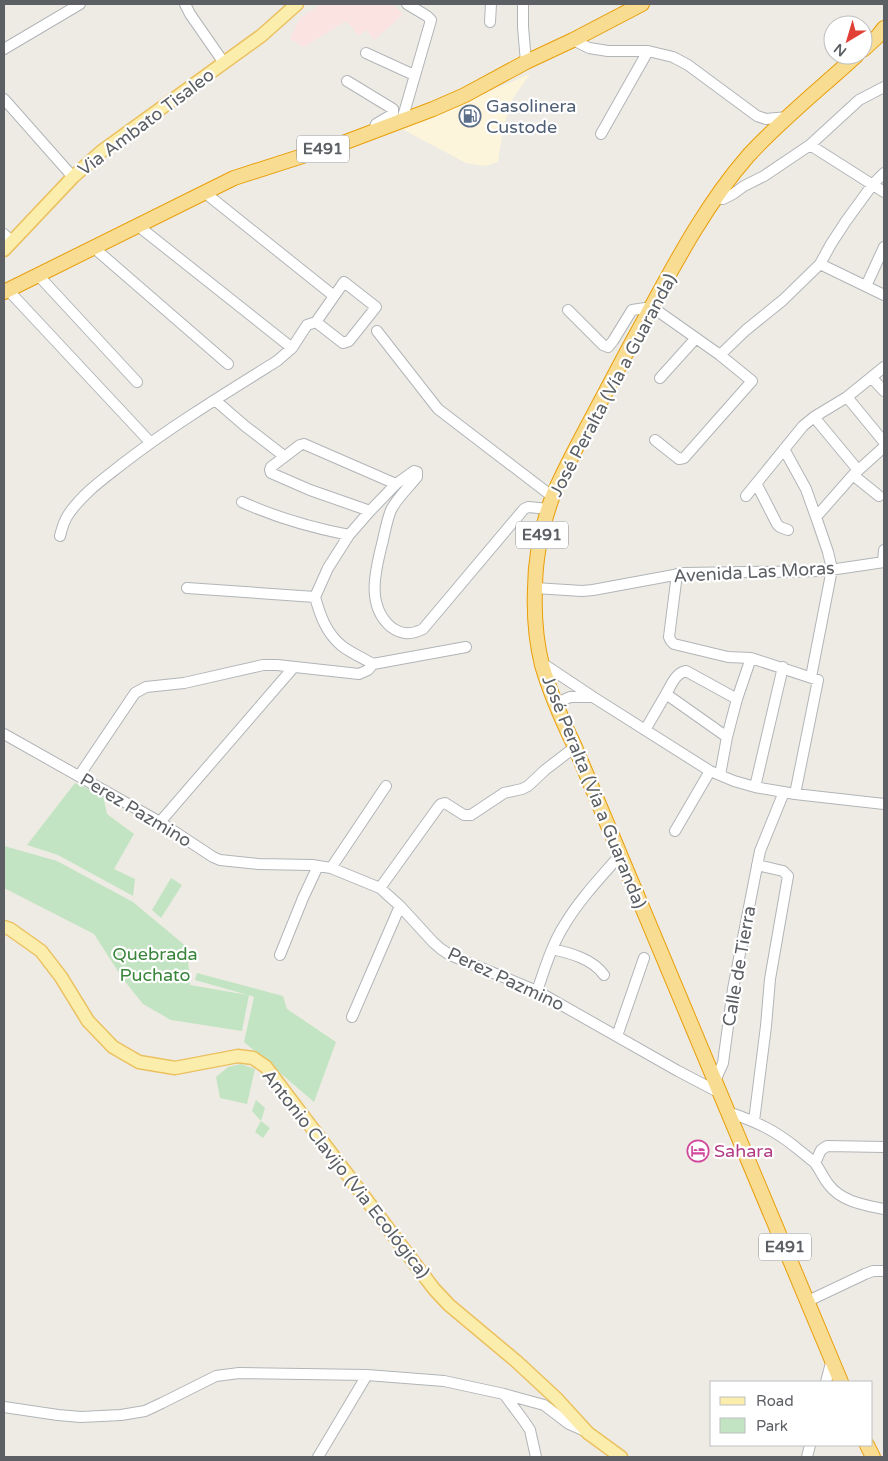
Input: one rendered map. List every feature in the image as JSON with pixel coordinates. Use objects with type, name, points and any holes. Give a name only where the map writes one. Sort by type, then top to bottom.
[{"type":"highway","name":"E491","points":[[6,291],[234,178],[343,143],[433,109],[642,4]]},
{"type":"highway","points":[[873,40],[884,28]]},
{"type":"highway","name":"José Peralta (Vía a Guaranda)","points":[[841,1381],[556,704],[542,663],[537,633],[535,588],[538,555],[551,503],[578,445],[698,225],[748,156],[788,116],[846,65]]},
{"type":"main road","name":"Via Ambato Tisaleo","points":[[6,242],[102,151],[261,36],[297,4]]},
{"type":"main road","name":"Antonio Clavijo (Via Ecológica)","points":[[4,927],[10,929],[41,951],[61,977],[88,1021],[113,1047],[139,1062],[175,1068],[238,1056],[253,1058],[266,1067],[434,1289],[449,1305],[516,1361],[557,1399],[588,1433],[621,1457]]},
{"type":"street","points":[[4,49],[80,4]]},
{"type":"street","points":[[185,4],[224,63]]},
{"type":"street","points":[[402,120],[431,20],[407,4]]},
{"type":"street","points":[[490,22],[491,4]]},
{"type":"street","points":[[523,4],[526,62]]},
{"type":"street","points":[[573,40],[589,48],[608,51],[648,51],[673,57],[688,65],[757,116],[766,119],[788,116]]},
{"type":"street","points":[[601,134],[648,51]]},
{"type":"street","points":[[366,53],[414,75]]},
{"type":"street","points":[[347,81],[393,109],[393,114],[376,124],[374,130]]},
{"type":"street","points":[[716,198],[723,199],[764,176],[810,145],[859,100],[882,90]]},
{"type":"street","points":[[4,98],[73,177]]},
{"type":"street","points":[[810,145],[884,192]]},
{"type":"street","points":[[720,354],[800,285],[820,264],[831,244],[873,184],[884,173]]},
{"type":"street","points":[[204,192],[334,296]]},
{"type":"street","points":[[137,225],[292,348]]},
{"type":"street","points":[[866,286],[884,247]]},
{"type":"street","points":[[93,248],[228,364]]},
{"type":"street","points":[[820,264],[884,295]]},
{"type":"street","points":[[38,275],[137,382]]},
{"type":"street","points":[[60,536],[63,524],[78,502],[94,486],[150,442],[277,361],[292,348],[308,325],[316,322],[344,282],[376,306],[346,343],[343,343],[316,322]]},
{"type":"street","points":[[6,291],[150,442]]},
{"type":"street","points":[[568,310],[608,348],[632,310],[652,307],[720,354],[752,381],[684,458],[679,459],[655,440]]},
{"type":"street","points":[[377,331],[438,409],[551,503]]},
{"type":"street","points":[[660,378],[696,338]]},
{"type":"street","points":[[746,496],[757,485],[803,426],[847,398],[884,367]]},
{"type":"street","points":[[872,378],[884,391]]},
{"type":"street","points":[[847,398],[884,442]]},
{"type":"street","points":[[216,401],[284,456]]},
{"type":"street","points":[[814,418],[856,472],[883,497]]},
{"type":"street","points":[[370,511],[310,490],[272,473],[271,467],[300,445],[307,444],[396,484]]},
{"type":"street","points":[[816,517],[856,472],[884,447]]},
{"type":"street","points":[[677,574],[669,637],[674,644],[728,657],[751,658],[812,678],[832,569],[806,489],[784,449]]},
{"type":"street","points":[[373,664],[343,647],[334,639],[321,618],[315,597],[328,568],[349,535],[396,484],[410,473],[417,472],[417,477],[391,511],[375,572],[374,588],[379,612],[386,622],[397,631],[405,634],[414,634],[423,630],[524,509],[551,503]]},
{"type":"street","points":[[757,485],[777,524],[788,530]]},
{"type":"street","points":[[242,502],[264,512],[349,535]]},
{"type":"street","points":[[884,550],[884,562]]},
{"type":"street","name":"Avenida Las Moras","points":[[535,588],[593,590],[677,574],[832,569],[884,562]]},
{"type":"street","points":[[187,588],[315,597]]},
{"type":"street","points":[[79,776],[136,693],[146,687],[184,683],[263,666],[277,665],[359,674],[368,670],[373,664],[466,647]]},
{"type":"street","points":[[675,831],[715,773],[727,737],[736,699],[751,658]]},
{"type":"street","points":[[542,663],[645,730],[715,773],[734,781],[790,793],[884,804]]},
{"type":"street","points":[[755,787],[783,667]]},
{"type":"street","points":[[160,822],[293,668]]},
{"type":"street","points":[[645,730],[681,672],[686,671],[736,699]]},
{"type":"street","name":"Calle de Tierra","points":[[718,1087],[733,989],[760,851],[790,793],[818,680],[812,678]]},
{"type":"street","points":[[666,694],[727,737]]},
{"type":"street","points":[[556,704],[570,697],[593,697]]},
{"type":"street","name":"Perez Pazmino","points":[[4,734],[160,822],[220,860],[331,868],[380,888],[400,906],[441,950],[537,991],[678,1071],[718,1087]]},
{"type":"street","points":[[380,888],[439,806],[445,803],[464,815],[471,815],[504,793],[528,786],[575,747]]},
{"type":"street","points":[[331,868],[386,786]]},
{"type":"street","points":[[537,991],[552,950],[564,925],[576,907],[620,855]]},
{"type":"street","points":[[754,1121],[770,979],[788,876],[784,871],[758,865]]},
{"type":"street","points":[[280,955],[318,866]]},
{"type":"street","points":[[352,1017],[400,906]]},
{"type":"street","points":[[552,950],[564,952],[591,963],[600,969],[604,975]]},
{"type":"street","points":[[617,1036],[644,958]]},
{"type":"street","points":[[728,1112],[754,1121],[783,1138],[815,1163],[834,1191],[856,1203],[884,1210]]},
{"type":"street","points":[[815,1163],[821,1150],[827,1146],[884,1148]]},
{"type":"street","points":[[808,1301],[865,1274],[873,1271],[884,1271]]},
{"type":"street","points":[[826,1381],[832,1359]]},
{"type":"street","points":[[4,1407],[81,1417],[121,1415],[145,1411],[216,1376],[239,1373],[367,1375],[444,1381],[504,1394],[544,1405],[569,1424],[588,1433]]},
{"type":"street","points":[[318,1457],[367,1375]]},
{"type":"street","points":[[504,1394],[530,1430],[536,1457]]},
{"type":"shaded area","points":[[320,4],[393,4],[403,15],[374,40],[366,30],[359,36],[346,21],[304,47],[290,39],[299,19]]},
{"type":"shaded area","points":[[530,74],[513,98],[503,128],[498,162],[485,166],[466,163],[402,129]]},
{"type":"green space","points":[[75,783],[103,795],[107,814],[134,834],[114,869],[135,879],[133,896],[58,855],[27,845]]},
{"type":"green space","name":"Quebrada Puchato","points":[[4,846],[57,861],[133,902],[187,947],[190,985],[248,995],[195,980],[197,973],[283,996],[287,1009],[336,1042],[314,1102],[244,1042],[254,997],[249,995],[242,1031],[171,1020],[143,1004],[123,979],[94,934],[4,888]]},
{"type":"green space","points":[[171,878],[182,885],[161,918],[152,910]]},
{"type":"green space","points":[[241,1064],[255,1069],[247,1104],[220,1098],[216,1077],[228,1067]]},
{"type":"green space","points":[[256,1100],[265,1108],[261,1121],[252,1111]]},
{"type":"green space","points":[[261,1121],[270,1128],[263,1138],[255,1132]]},
{"type":"place","name":"Gasolinera Custode","points":[[470,116]]},
{"type":"place","name":"Sahara","points":[[698,1151]]}]
